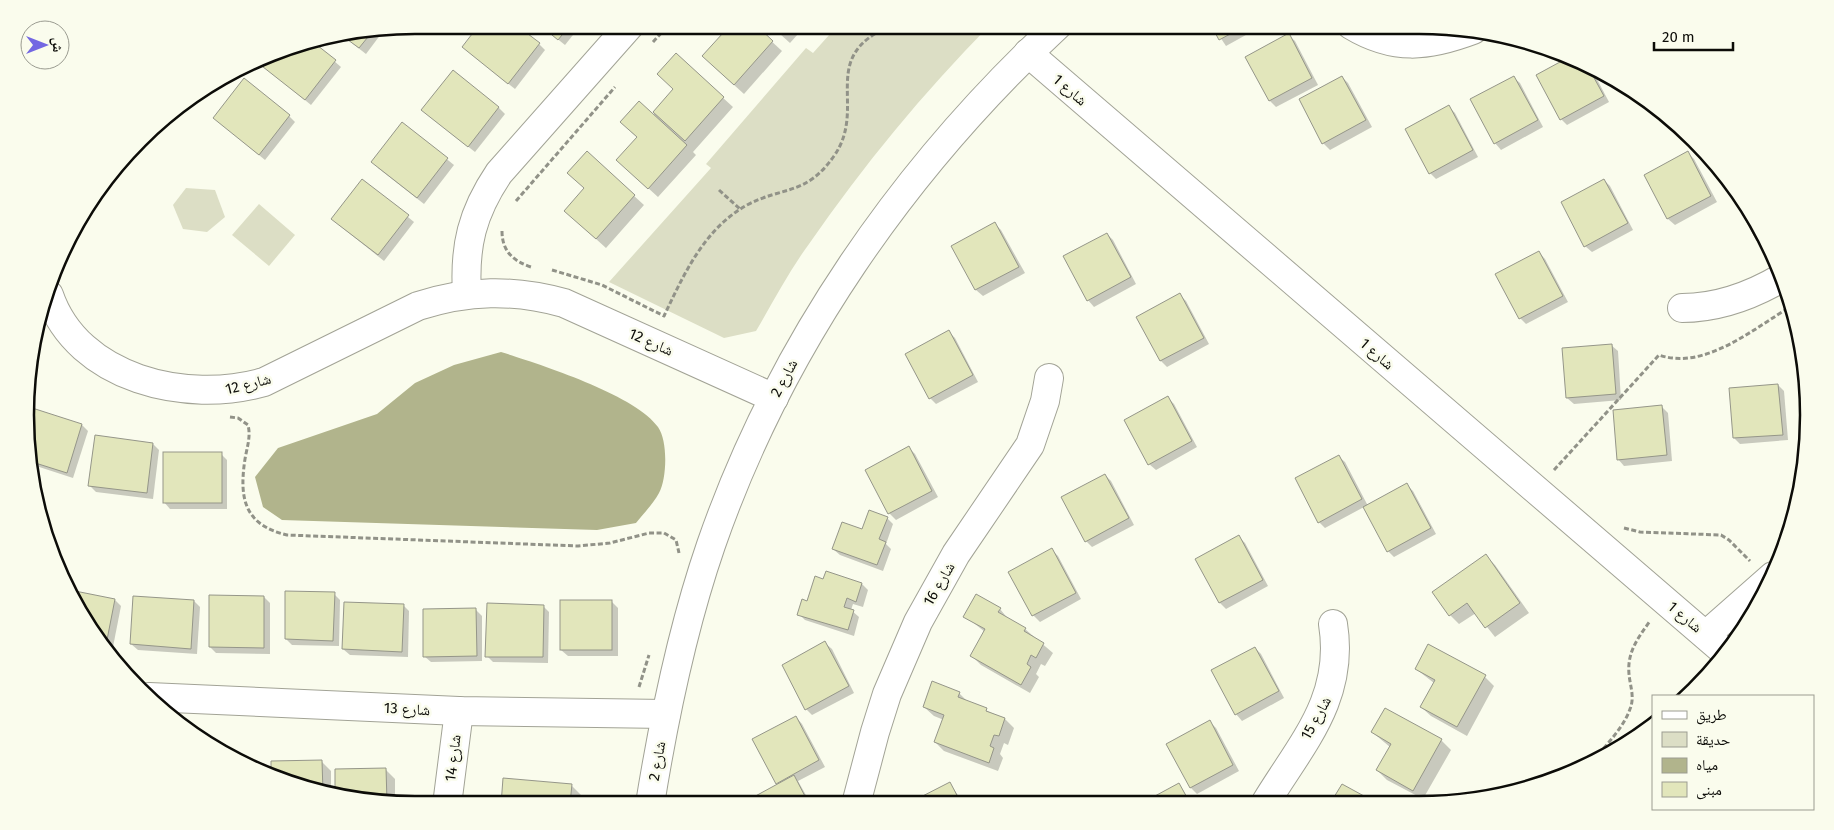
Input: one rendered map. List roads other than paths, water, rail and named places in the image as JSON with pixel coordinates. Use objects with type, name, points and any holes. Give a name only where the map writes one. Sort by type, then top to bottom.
[{"type":"street","points":[[467,294],[468,245],[478,211],[487,191],[499,173],[622,34]]},
{"type":"street","name":"شارع 2","points":[[651,796],[666,714],[685,630],[711,546],[740,470],[774,398],[826,304],[887,215],[954,131],[1048,34]]},
{"type":"street","points":[[1370,34],[1382,40],[1402,44],[1441,42],[1457,36]]},
{"type":"street","name":"شارع 1","points":[[1028,53],[1720,648]]},
{"type":"street","points":[[1682,308],[1700,308],[1734,300],[1776,281]]},
{"type":"street","name":"شارع 12","points":[[51,301],[56,312],[73,335],[90,352],[107,364],[150,383],[188,390],[219,391],[242,389],[264,382],[410,310],[442,298],[467,294],[516,293],[564,303],[774,398]]},
{"type":"street","name":"شارع 16","points":[[858,796],[875,732],[910,640],[935,587],[1030,445],[1041,416],[1049,378]]},
{"type":"street","points":[[1706,635],[1759,588]]},
{"type":"street","name":"شارع 15","points":[[1270,796],[1321,712],[1330,691],[1336,669],[1337,646],[1333,624]]},
{"type":"street","name":"شارع 13","points":[[159,697],[459,711],[666,714]]},
{"type":"street","name":"شارع 14","points":[[448,796],[459,711]]},
{"type":"water","points":[[501,352],[538,364],[609,392],[630,403],[658,427],[664,441],[664,478],[657,497],[636,523],[597,530],[282,520],[263,507],[255,477],[278,448],[377,414],[415,383],[454,365]]}]
